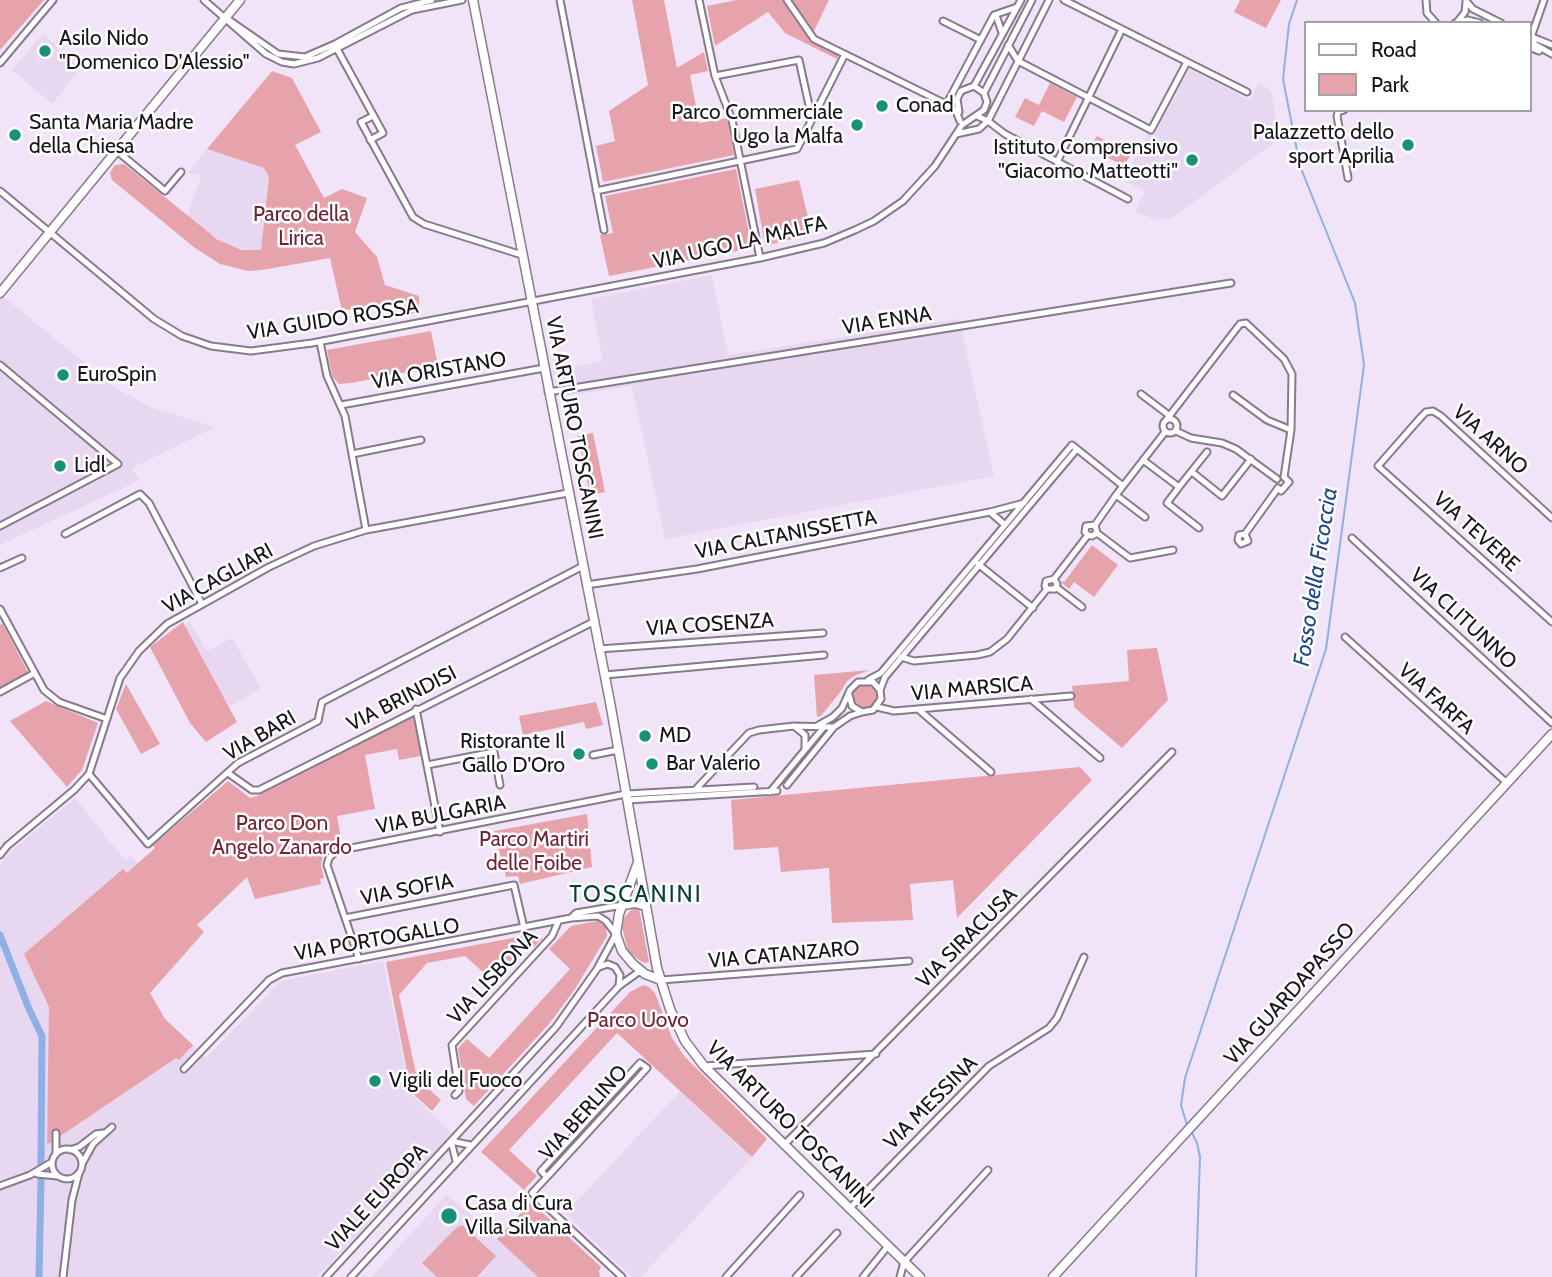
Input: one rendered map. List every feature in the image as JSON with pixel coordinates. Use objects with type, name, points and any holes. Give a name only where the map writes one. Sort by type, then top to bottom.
[{"type":"street","points":[[0,63],[53,0]]},
{"type":"street","points":[[204,0],[225,18],[282,56],[304,57],[336,46],[412,10],[462,0]]},
{"type":"street","points":[[0,293],[240,0]]},
{"type":"street","points":[[336,46],[401,8],[432,0]]},
{"type":"street","name":"VIA ARTURO TOSCANINI","points":[[473,0],[605,676],[661,980],[679,1030],[704,1066],[920,1277]]},
{"type":"street","points":[[560,0],[604,230]]},
{"type":"street","points":[[699,0],[715,76],[730,110],[760,258]]},
{"type":"street","points":[[787,0],[814,39],[948,105],[956,111],[960,121]]},
{"type":"street","points":[[958,106],[961,91],[974,86],[1021,0]]},
{"type":"street","points":[[975,116],[986,106],[984,93],[1032,0]]},
{"type":"street","points":[[957,132],[977,130],[988,121],[1049,0]]},
{"type":"street","points":[[1064,0],[1247,92]]},
{"type":"street","points":[[1426,0],[1427,13],[1434,21]]},
{"type":"street","points":[[1531,37],[1544,0]]},
{"type":"street","points":[[1458,21],[1465,12],[1465,1]]},
{"type":"street","points":[[1465,1],[1473,9],[1497,21]]},
{"type":"street","points":[[948,105],[996,15],[1017,7]]},
{"type":"street","points":[[996,15],[1002,33]]},
{"type":"street","points":[[943,21],[981,40]]},
{"type":"street","points":[[1057,162],[1122,29]]},
{"type":"street","points":[[1531,40],[1552,45]]},
{"type":"street","points":[[1531,41],[1552,55]]},
{"type":"street","points":[[1531,41],[1552,55]]},
{"type":"street","points":[[1008,45],[1018,61],[1151,130],[1187,62]]},
{"type":"street","points":[[336,46],[383,133],[370,140]]},
{"type":"street","points":[[596,191],[797,149],[845,54]]},
{"type":"street","points":[[715,76],[799,60],[812,119]]},
{"type":"street","points":[[974,86],[984,93]]},
{"type":"street","points":[[948,105],[958,106],[965,115],[988,121],[1005,134],[1128,199]]},
{"type":"street","name":"VIA UGO LA MALFA","points":[[957,132],[960,121],[958,106]]},
{"type":"street","points":[[1338,112],[1348,178]]},
{"type":"street","points":[[373,116],[361,122],[410,212],[417,220],[523,255]]},
{"type":"street","name":"VIA UGO LA MALFA","points":[[532,301],[760,258],[824,243],[874,221],[903,201],[935,166],[957,132],[975,116]]},
{"type":"street","points":[[117,151],[165,191],[181,172]]},
{"type":"street","name":"VIA GUIDO ROSSA","points":[[0,191],[154,319],[190,339],[220,348],[251,351],[320,342],[532,301]]},
{"type":"street","name":"VIA ENNA","points":[[548,392],[1231,283]]},
{"type":"street","points":[[1164,432],[1162,425],[1243,322],[1281,356],[1291,371],[1292,430],[1280,478],[1273,484],[1282,491],[1289,482],[1280,478],[1227,445],[1191,438],[1176,431],[1169,434],[1164,432]]},
{"type":"street","points":[[320,342],[327,376],[341,405],[366,530]]},
{"type":"street","points":[[0,365],[118,464],[0,526]]},
{"type":"street","name":"VIA ORISTANO","points":[[341,405],[544,369]]},
{"type":"street","points":[[1141,394],[1176,423],[1176,431]]},
{"type":"street","points":[[1233,395],[1267,420],[1292,430]]},
{"type":"street","name":"VIA ARNO","points":[[1378,466],[1421,417],[1426,412],[1433,411],[1552,518]]},
{"type":"street","points":[[1088,535],[1086,526],[1095,524],[1164,432]]},
{"type":"street","points":[[352,453],[421,440]]},
{"type":"street","points":[[1074,447],[1123,486]]},
{"type":"street","points":[[978,564],[1005,525],[1074,447]]},
{"type":"street","points":[[626,797],[774,792],[821,727],[842,708],[853,685],[881,673],[899,656],[1074,447]]},
{"type":"street","points":[[1199,528],[1167,503],[1207,452]]},
{"type":"street","points":[[1192,472],[1222,496],[1251,459]]},
{"type":"street","points":[[1143,460],[1179,487]]},
{"type":"street","name":"VIA TEVERE","points":[[1378,466],[1552,622]]},
{"type":"street","points":[[1245,534],[1278,488]]},
{"type":"street","name":"VIA CAGLIARI","points":[[0,855],[89,774],[120,678],[139,651],[167,624],[269,567],[314,546],[366,530],[568,493]]},
{"type":"street","points":[[65,534],[140,494],[149,503],[202,604]]},
{"type":"street","points":[[1116,495],[1145,517]]},
{"type":"street","name":"VIA CALTANISSETTA","points":[[586,585],[696,569],[990,512],[1024,503]]},
{"type":"street","points":[[990,512],[1005,525]]},
{"type":"street","points":[[1095,524],[1097,533],[1130,558],[1172,550]]},
{"type":"street","points":[[1047,589],[1046,580],[1054,579],[1088,535],[1097,533]]},
{"type":"street","name":"VIA CLITUNNO","points":[[1352,538],[1552,723]]},
{"type":"street","points":[[0,568],[22,558]]},
{"type":"street","points":[[978,564],[1032,608]]},
{"type":"street","name":"VIA BARI","points":[[89,774],[148,844],[239,763],[318,721],[322,702],[583,566]]},
{"type":"street","points":[[1054,579],[1056,587],[1082,607]]},
{"type":"street","points":[[1047,589],[1053,590],[1056,587]]},
{"type":"street","points":[[899,656],[914,661],[990,652],[1007,639],[1047,589]]},
{"type":"street","points":[[0,609],[3,621],[44,690],[59,702],[107,719]]},
{"type":"street","name":"VIA BRINDISI","points":[[228,773],[252,790],[259,790],[593,622]]},
{"type":"street","name":"VIA COSENZA","points":[[599,649],[823,634]]},
{"type":"street","name":"VIA FARFA","points":[[1345,637],[1507,783]]},
{"type":"street","points":[[605,676],[824,655]]},
{"type":"street","points":[[787,785],[834,727],[850,716],[873,710],[877,706],[884,680],[899,656]]},
{"type":"street","points":[[0,692],[33,674]]},
{"type":"street","points":[[868,680],[880,690]]},
{"type":"street","points":[[849,695],[852,706],[862,712]]},
{"type":"street","name":"VIA MARSICA","points":[[877,706],[891,711],[1071,696]]},
{"type":"street","points":[[1031,699],[1100,758]]},
{"type":"street","points":[[416,709],[440,832]]},
{"type":"street","points":[[918,709],[991,772]]},
{"type":"street","points":[[695,790],[749,733],[794,726],[834,727]]},
{"type":"street","points":[[794,726],[805,736],[805,750]]},
{"type":"street","name":"VIA GUARDAPASSO","points":[[1053,1277],[1552,734]]},
{"type":"street","points":[[593,755],[618,750]]},
{"type":"street","points":[[427,765],[494,752],[500,785]]},
{"type":"street","name":"VIA SIRACUSA","points":[[784,1145],[1172,752]]},
{"type":"street","points":[[789,769],[796,775]]},
{"type":"street","points":[[626,797],[754,787]]},
{"type":"street","name":"VIA BULGARIA","points":[[359,959],[327,866],[332,854],[626,797]]},
{"type":"street","name":"VIA ARTURO TOSCANINI","points":[[615,934],[638,862]]},
{"type":"street","name":"VIA SOFIA","points":[[345,918],[514,885],[524,928]]},
{"type":"street","points":[[623,905],[635,902],[646,906]]},
{"type":"street","name":"VIA PORTOGALLO","points":[[571,918],[576,913],[623,905]]},
{"type":"street","name":"VIA PORTOGALLO","points":[[184,1069],[274,976],[571,918],[600,917],[615,934]]},
{"type":"street","name":"VIA LISBONA","points":[[455,1095],[459,1091],[452,1045],[552,936],[559,920]]},
{"type":"street","points":[[615,934],[626,956],[640,971],[661,980]]},
{"type":"street","name":"VIALE EUROPA","points":[[326,1277],[556,1027],[597,969],[615,934]]},
{"type":"street","name":"VIA MESSINA","points":[[849,1209],[989,1066],[1049,1028],[1057,1018],[1084,957]]},
{"type":"street","name":"VIA CATANZARO","points":[[661,980],[909,961]]},
{"type":"street","points":[[597,969],[606,964],[615,967],[620,975],[619,986]]},
{"type":"street","points":[[640,971],[657,964]]},
{"type":"street","name":"VIALE EUROPA","points":[[351,1277],[619,986],[640,971]]},
{"type":"street","points":[[704,1066],[876,1054]]},
{"type":"street","name":"VIA BERLINO","points":[[547,1177],[541,1171],[640,1063],[647,1068],[547,1177],[532,1193],[622,1277]]},
{"type":"street","points":[[63,1277],[72,1200],[82,1164],[86,1152],[112,1127]]},
{"type":"street","points":[[56,1153],[79,1147],[96,1134],[103,1133]]},
{"type":"street","points":[[57,1176],[52,1162],[56,1153],[57,1136],[68,1149],[79,1155],[82,1164]]},
{"type":"street","name":"VIALE EUROPA","points":[[451,1141],[470,1145]]},
{"type":"street","name":"VIALE EUROPA","points":[[451,1141],[456,1161]]},
{"type":"street","points":[[0,1186],[30,1175],[52,1162]]},
{"type":"street","points":[[900,1277],[904,1262],[988,1170]]},
{"type":"street","points":[[30,1175],[66,1179],[79,1174]]},
{"type":"street","points":[[66,1179],[72,1200]]},
{"type":"street","points":[[726,1277],[800,1195]]},
{"type":"street","points":[[796,1277],[837,1233]]},
{"type":"street","points":[[863,1277],[888,1247]]},
{"type":"shaded area","name":"Asilo Nido \"Domenico D'Alessio\"","points":[[43,33],[80,69],[52,104],[12,70]]},
{"type":"shaded area","name":"Istituto Comprensivo \"Giacomo Matteotti\"","points":[[1189,69],[1250,100],[1259,83],[1271,90],[1279,139],[1172,218],[1157,220],[1135,212],[1145,192],[1123,180],[1149,131],[1155,134]]},
{"type":"shaded area","points":[[207,149],[264,168],[269,177],[261,250],[251,251],[227,245],[187,216],[201,176],[188,173]]},
{"type":"shaded area","points":[[712,275],[728,355],[959,319],[994,476],[665,539],[632,386],[558,397],[553,371],[603,361],[591,299]]},
{"type":"shaded area","points":[[0,294],[116,388],[152,408],[215,427],[132,468],[140,480],[0,545]]},
{"type":"shaded area","points":[[190,622],[207,651],[232,638],[261,688],[229,707],[185,625]]},
{"type":"shaded area","points":[[75,798],[125,860],[131,856],[204,932],[150,993],[165,1019],[206,1058],[281,981],[383,961],[411,1094],[452,1134],[317,1277],[0,1277],[0,865],[9,853]]},
{"type":"shaded area","points":[[680,1091],[752,1157],[641,1277],[632,1277],[565,1214]]},
{"type":"shaded area","name":"Casa di Cura Villa Silvana","points":[[447,1194],[497,1239],[538,1277],[371,1277]]},
{"type":"green space","points":[[0,0],[44,0],[0,50]]},
{"type":"green space","points":[[632,0],[664,0],[677,68],[704,52],[708,71],[690,75],[699,123],[727,118],[734,155],[603,182],[596,146],[615,141],[609,111],[648,85]]},
{"type":"green space","points":[[737,0],[785,0],[810,40],[839,54],[837,59],[785,33],[768,12],[715,46],[707,6]]},
{"type":"green space","points":[[791,0],[829,0],[814,31],[810,28]]},
{"type":"green space","points":[[1240,0],[1281,0],[1266,28],[1234,12]]},
{"type":"green space","name":"Parco della Lirica","points":[[272,71],[292,78],[321,132],[295,145],[324,198],[342,189],[367,198],[355,232],[377,257],[385,285],[419,296],[419,312],[380,319],[376,304],[342,311],[330,258],[248,271],[220,264],[195,248],[112,180],[110,173],[115,165],[124,164],[218,240],[242,250],[261,250],[269,177],[264,168],[207,149]]},
{"type":"green space","points":[[1050,83],[1077,97],[1064,122],[1042,111],[1034,126],[1015,117],[1025,98],[1039,105]]},
{"type":"green space","points":[[1097,136],[1131,154],[1124,166],[1090,148]]},
{"type":"green space","points":[[736,169],[752,248],[609,276],[600,235],[613,233],[605,196]]},
{"type":"green space","points":[[799,180],[812,234],[765,246],[755,189]]},
{"type":"green space","points":[[431,331],[438,366],[351,383],[339,384],[332,376],[327,350]]},
{"type":"green space","points":[[593,433],[605,492],[590,495],[578,436]]},
{"type":"green space","points":[[1092,545],[1118,565],[1094,597],[1074,582],[1069,589],[1061,582],[1065,581]]},
{"type":"green space","points":[[183,622],[237,722],[206,742],[190,723],[150,647]]},
{"type":"green space","points":[[2,623],[28,672],[0,687],[0,625]]},
{"type":"green space","points":[[1157,648],[1168,700],[1122,748],[1074,707],[1072,686],[1129,681],[1127,650]]},
{"type":"green space","points":[[870,670],[847,681],[821,716],[817,717],[814,675]]},
{"type":"green space","points":[[865,683],[874,687],[878,696],[874,705],[865,709],[856,705],[852,696],[856,687]]},
{"type":"green space","points":[[126,684],[160,744],[141,754],[116,709]]},
{"type":"green space","points":[[46,701],[98,723],[82,770],[67,787],[10,721]]},
{"type":"green space","points":[[596,702],[603,725],[586,729],[584,722],[523,735],[519,716]]},
{"type":"green space","name":"Parco Don Angelo Zanardo","points":[[410,717],[415,719],[421,756],[399,760],[397,749],[365,755],[375,809],[337,816],[342,844],[329,849],[323,856],[321,865],[324,878],[320,879],[321,884],[255,899],[247,877],[197,925],[204,932],[150,993],[165,1019],[193,1045],[179,1060],[176,1058],[47,1145],[49,1007],[24,954],[123,869],[127,873],[155,848],[153,845],[228,781],[250,798],[257,796]]},
{"type":"green space","points":[[1080,767],[1092,780],[957,918],[953,880],[910,884],[913,920],[832,923],[829,868],[781,872],[778,847],[734,850],[731,800]]},
{"type":"green space","name":"Parco Martiri delle Foibe","points":[[587,814],[592,867],[520,884],[518,876],[506,877],[494,831]]},
{"type":"green space","points":[[639,908],[649,962],[645,963],[628,951],[622,927],[624,918],[632,909]]},
{"type":"green space","points":[[598,921],[606,927],[607,936],[575,989],[549,1024],[474,1106],[466,1099],[458,1048],[467,1039],[489,1058],[570,969],[549,949],[571,926]]},
{"type":"green space","points":[[540,935],[542,939],[534,947],[529,944],[494,982],[465,956],[427,963],[399,995],[417,1078],[441,1100],[432,1111],[411,1092],[386,962]]},
{"type":"green space","name":"Parco Uovo","points":[[643,985],[655,993],[672,1038],[685,1057],[767,1139],[752,1157],[617,1033],[509,1150],[537,1176],[524,1190],[481,1152],[630,992]]},
{"type":"green space","points":[[531,1202],[601,1267],[600,1277],[538,1277],[497,1239]]},
{"type":"green space","points":[[462,1225],[496,1256],[477,1277],[437,1277],[422,1263]]},
{"type":"waterway","name":"Fosso della Ficoccia","points":[[1187,1125],[1181,1105],[1185,1078],[1326,649],[1364,365],[1355,303],[1300,166],[1283,79],[1289,24],[1297,0]]},
{"type":"waterway","points":[[0,935],[42,1036],[41,1165]]},
{"type":"waterway","name":"Fosso della Ficoccia","points":[[1192,1133],[1200,1157],[1196,1277]]},
{"type":"waterway","points":[[39,1277],[41,1180]]},
{"type":"place","name":"Asilo Nido \"Domenico D'Alessio\"","points":[[45,51]]},
{"type":"place","name":"Conad","points":[[882,106]]},
{"type":"place","name":"Parco Commerciale Ugo la Malfa","points":[[857,125]]},
{"type":"place","name":"Santa Maria Madre della Chiesa","points":[[15,135]]},
{"type":"place","name":"Palazzetto dello sport Aprilia","points":[[1408,145]]},
{"type":"place","name":"Istituto Comprensivo \"Giacomo Matteotti\"","points":[[1192,160]]},
{"type":"place","name":"EuroSpin","points":[[63,375]]},
{"type":"place","name":"Lidl","points":[[60,466]]},
{"type":"place","name":"MD","points":[[645,736]]},
{"type":"place","name":"Ristorante Il Gallo D'Oro","points":[[579,754]]},
{"type":"place","name":"Bar Valerio","points":[[652,764]]},
{"type":"place","name":"Vigili del Fuoco","points":[[375,1081]]},
{"type":"place","name":"Casa di Cura Villa Silvana","points":[[449,1216]]},
{"type":"district","name":"TOSCANINI","points":[[636,895]]}]
